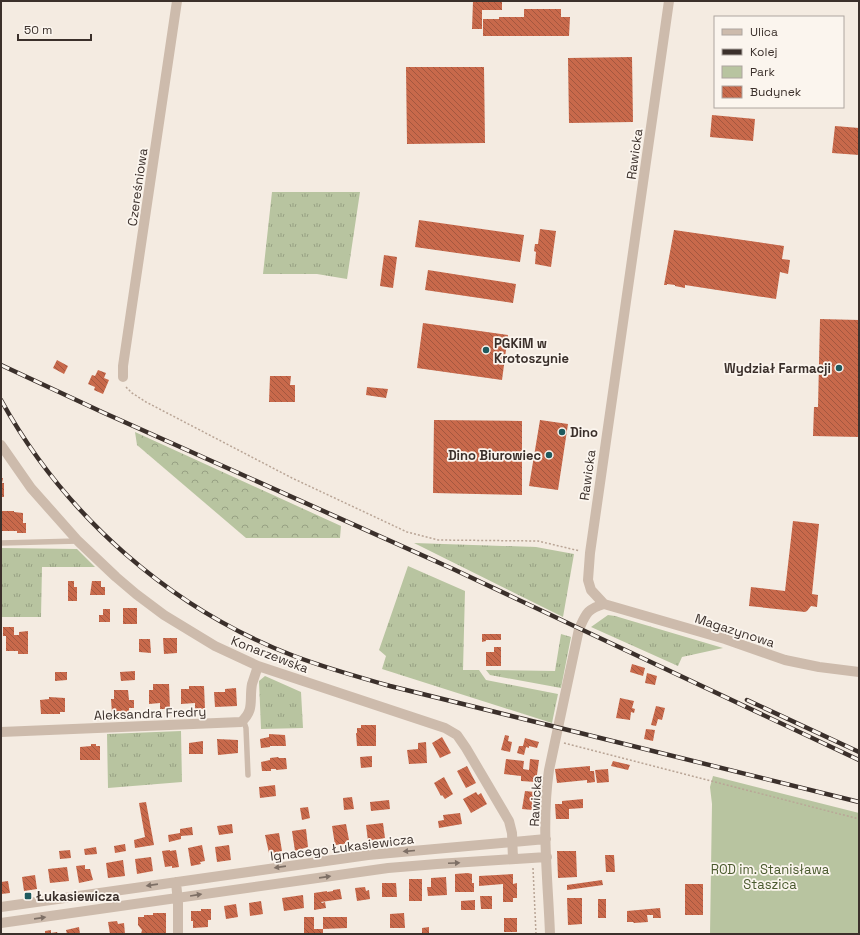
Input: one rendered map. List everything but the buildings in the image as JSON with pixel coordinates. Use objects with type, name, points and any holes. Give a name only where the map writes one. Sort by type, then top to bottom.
[{"type":"street","name":"Czereśniowa","points":[[123,377],[124,358],[177,1]]},
{"type":"street","name":"Rawicka","points":[[550,934],[546,838],[546,793],[549,770],[579,629],[587,614],[594,607],[604,604],[590,590],[588,580],[590,553],[626,291],[669,1]]},
{"type":"street","name":"Konarzewska","points":[[1,445],[31,488],[78,541],[116,577],[164,615],[215,646],[258,666],[445,728],[457,735],[509,821],[512,842]]},
{"type":"street","name":"Magazynowa","points":[[604,604],[725,639],[785,660],[819,667],[859,672]]},
{"type":"street","points":[[244,719],[251,708],[252,686],[258,666]]},
{"type":"street","name":"Aleksandra Fredry","points":[[1,732],[241,722],[244,719]]},
{"type":"street","name":"Ignacego Łukasiewicza","points":[[1,907],[380,853],[546,838]]},
{"type":"street","points":[[512,842],[513,860]]},
{"type":"street","points":[[380,853],[382,869]]},
{"type":"street","name":"Ignacego Łukasiewicza","points":[[1,923],[382,869],[547,857]]},
{"type":"street","points":[[176,882],[178,898],[178,934]]},
{"type":"lane","points":[[1,543],[78,541]]},
{"type":"lane","points":[[244,719],[246,728],[248,775]]},
{"type":"path","points":[[123,377],[127,388],[146,402],[292,478],[407,532],[438,540],[538,541],[590,553]]},
{"type":"path","points":[[560,742],[859,818]]},
{"type":"path","points":[[532,858],[536,934]]},
{"type":"green space","points":[[272,192],[360,192],[347,279],[317,274],[263,274]]},
{"type":"green space","points":[[135,432],[341,526],[340,538],[246,538],[137,445]]},
{"type":"green space","points":[[414,543],[536,547],[574,554],[563,617]]},
{"type":"green space","points":[[1,548],[77,549],[95,567],[42,567],[41,617],[1,617]]},
{"type":"green space","points":[[408,566],[465,591],[463,670],[479,670],[486,680],[558,694],[552,723],[382,669],[386,656],[379,650]]},
{"type":"green space","points":[[608,615],[723,648],[682,657],[678,666],[591,627]]},
{"type":"green space","points":[[561,634],[571,637],[561,688],[490,675],[486,670],[555,671]]},
{"type":"green space","points":[[265,676],[301,692],[303,728],[261,729],[259,681]]},
{"type":"green space","points":[[181,731],[182,782],[108,788],[107,734]]},
{"type":"green space","name":"ROD im. Stanisława Staszica","points":[[713,776],[859,813],[859,934],[710,934],[712,804],[710,787]]},
{"type":"railway","points":[[1,365],[102,412],[453,569],[859,760]]},
{"type":"railway","points":[[1,400],[27,442],[56,482],[89,520],[125,554],[164,585],[205,612],[249,636],[294,656],[390,686],[859,802]]},
{"type":"railway","points":[[747,700],[859,752]]},
{"type":"place","name":"PGKiM w Krotoszynie","points":[[486,350]]},
{"type":"place","name":"Wydział Farmacji","points":[[839,368]]},
{"type":"place","name":"Dino","points":[[562,432]]},
{"type":"place","name":"Dino Biurowiec","points":[[549,455]]},
{"type":"place","name":"Łukasiewicza","points":[[28,896]]}]
